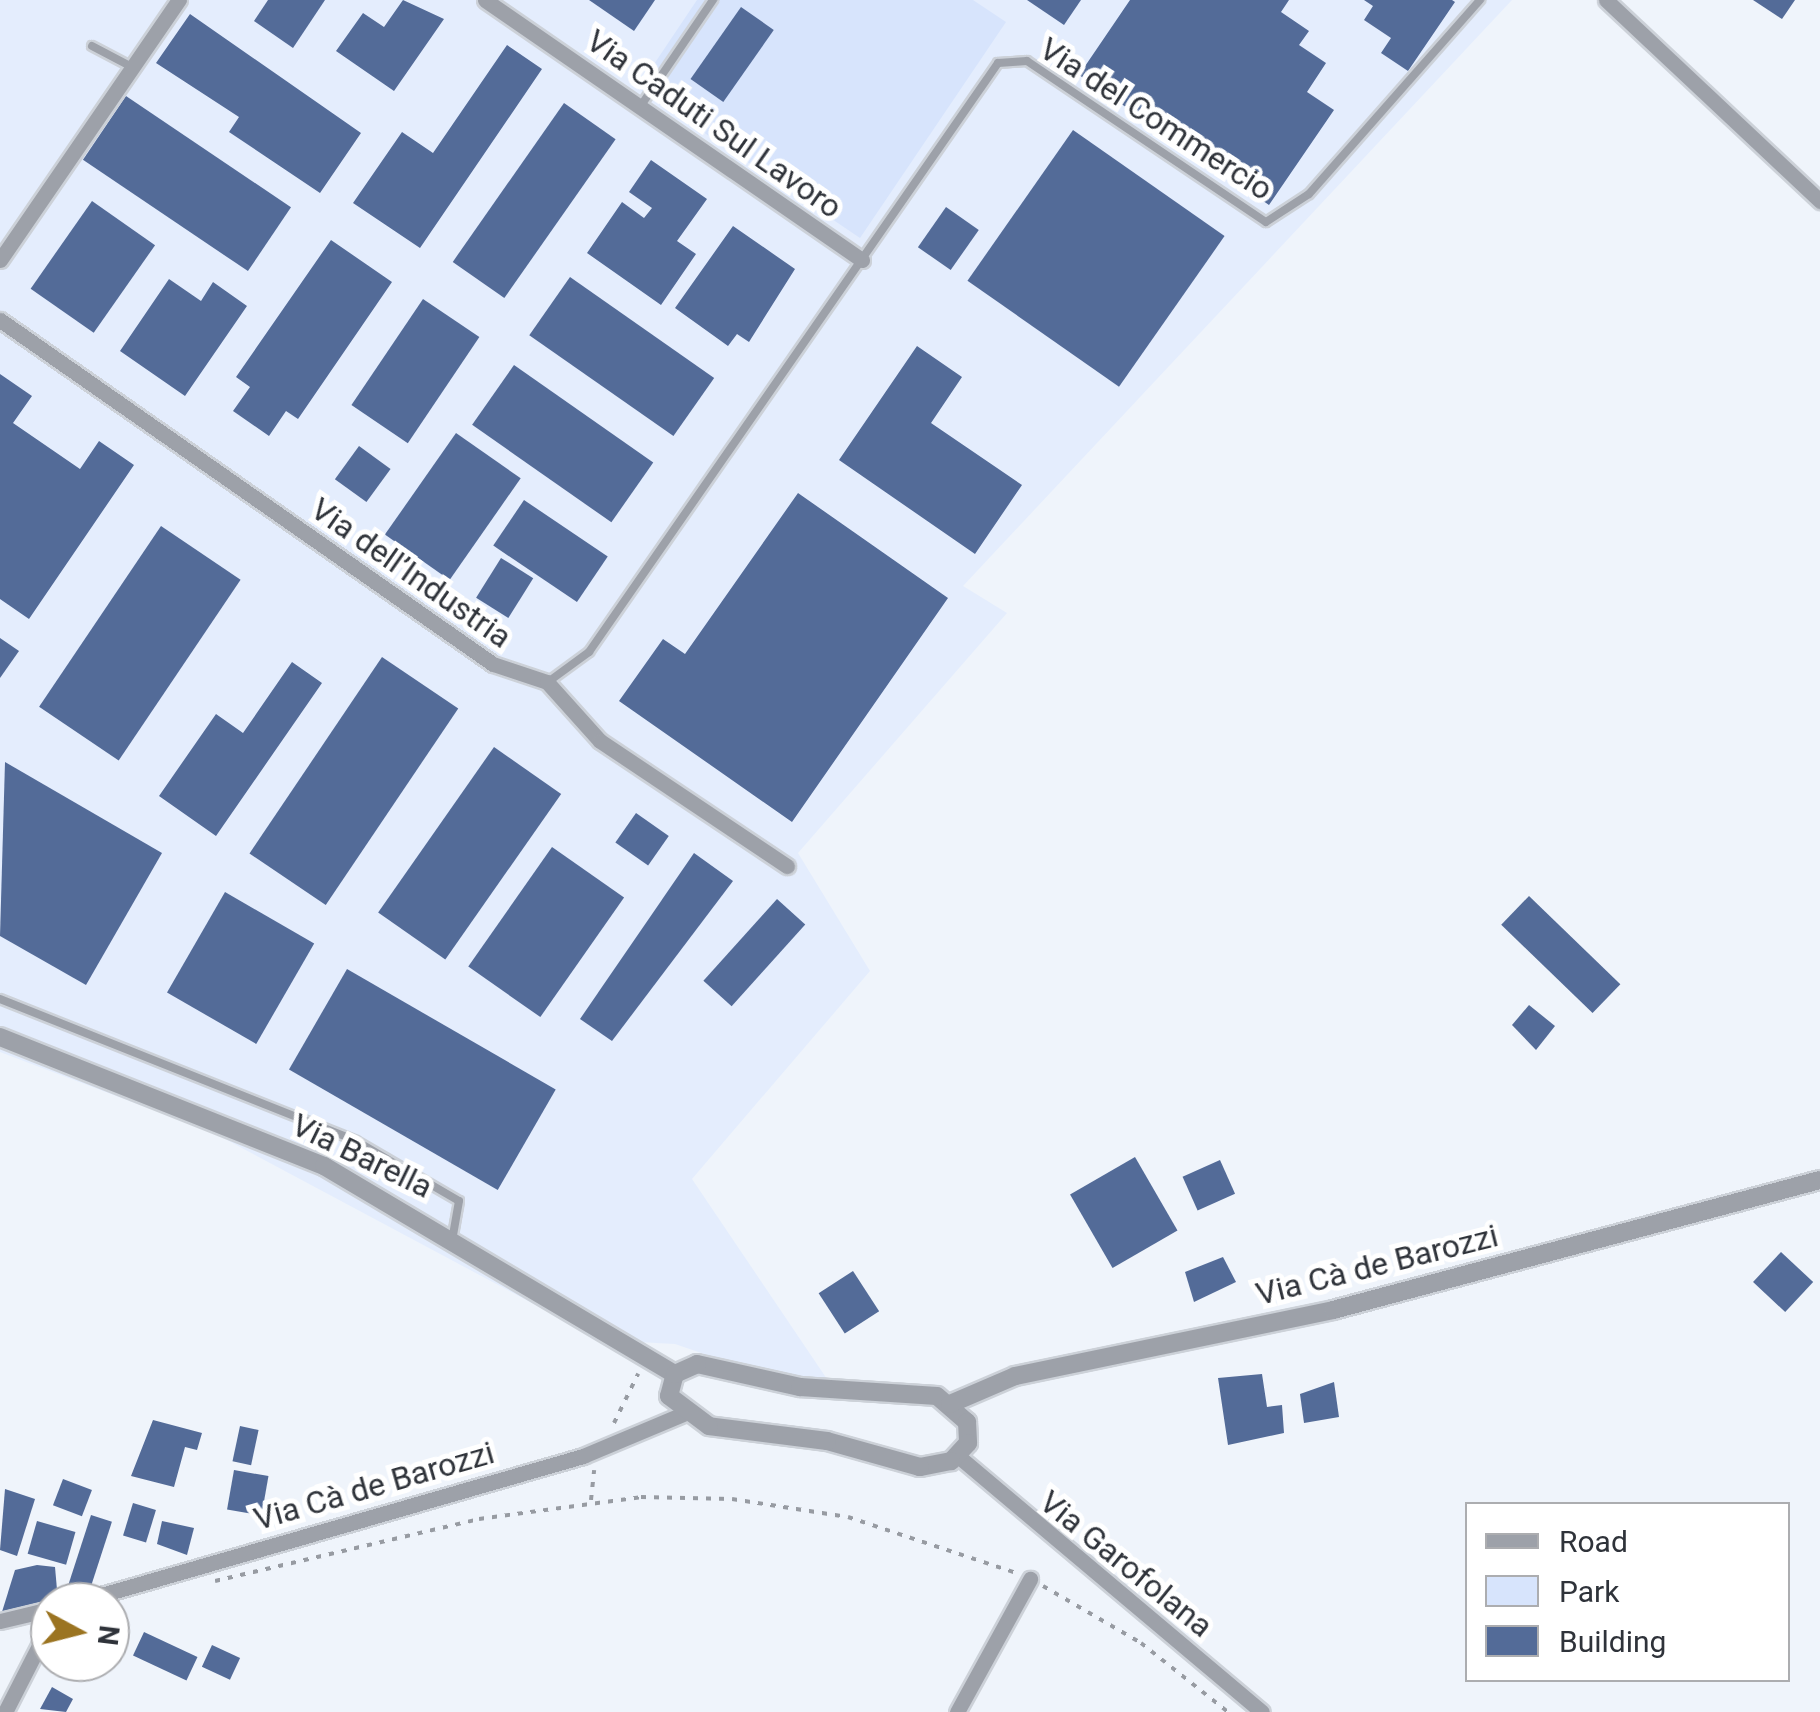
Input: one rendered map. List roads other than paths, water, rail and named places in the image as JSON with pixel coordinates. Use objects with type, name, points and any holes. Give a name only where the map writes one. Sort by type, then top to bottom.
[{"type":"street","points":[[0,260],[179,0]]},
{"type":"street","name":"Via Caduti Sul Lavoro","points":[[486,0],[862,260]]},
{"type":"street","points":[[1606,0],[1820,201]]},
{"type":"street","name":"Via dell’Industria","points":[[0,320],[493,664],[547,682],[600,741],[787,866]]},
{"type":"street","name":"Via Barella","points":[[0,1037],[324,1166],[454,1236],[675,1374]]},
{"type":"street","name":"Via Cà de Barozzi","points":[[950,1404],[1015,1376],[1333,1310],[1820,1180]]},
{"type":"street","points":[[697,1364],[950,1404],[969,1431],[958,1456],[920,1467],[683,1414],[669,1396],[675,1374],[697,1364]]},
{"type":"street","name":"Via Cà de Barozzi","points":[[130,1587],[583,1456],[683,1414]]},
{"type":"street","name":"Via Garofolana","points":[[958,1456],[1262,1712]]},
{"type":"street","points":[[956,1712],[1030,1579]]},
{"type":"street","points":[[0,1621],[30,1614]]},
{"type":"street","points":[[4,1712],[30,1662]]},
{"type":"lane","points":[[640,107],[714,0]]},
{"type":"lane","name":"Via del Commercio","points":[[547,682],[589,652],[1008,58],[1028,61],[1266,222],[1309,194],[1480,0]]},
{"type":"lane","points":[[92,46],[130,66]]},
{"type":"lane","points":[[0,999],[356,1142],[460,1201],[454,1236]]}]
